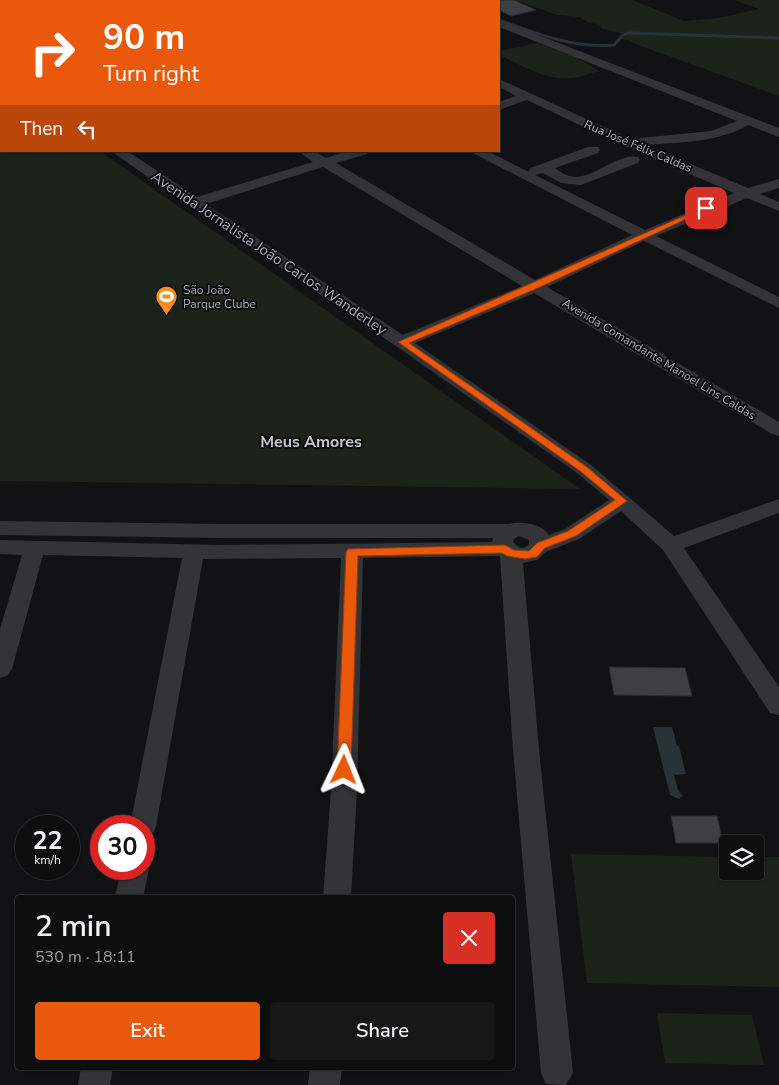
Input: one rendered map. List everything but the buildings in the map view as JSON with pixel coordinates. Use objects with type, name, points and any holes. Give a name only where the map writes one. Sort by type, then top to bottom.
[{"type":"street","points":[[500,23],[779,134]]},
{"type":"street","name":"Rua José Félix Caldas","points":[[500,83],[627,142],[779,207]]},
{"type":"street","points":[[500,106],[527,96]]},
{"type":"street","points":[[627,142],[712,135],[734,128],[747,121]]},
{"type":"street","points":[[523,176],[594,150]]},
{"type":"street","name":"Avenida Jornalista João Carlos Wanderley","points":[[119,152],[402,342],[584,469],[671,545],[779,706]]},
{"type":"street","name":"Avenida Comandante Manoel Lins Caldas","points":[[307,152],[779,430]]},
{"type":"street","points":[[194,203],[359,152]]},
{"type":"street","points":[[478,152],[641,236],[779,303]]},
{"type":"street","points":[[544,168],[566,180],[581,181],[633,160]]},
{"type":"street","points":[[402,342],[535,286],[641,236],[747,192],[779,183]]},
{"type":"street","points":[[0,528],[222,531],[508,544],[518,555],[533,554],[541,546],[572,534],[622,501]]},
{"type":"street","points":[[671,545],[779,506]]},
{"type":"street","points":[[168,550],[177,530]]},
{"type":"street","points":[[220,552],[222,531]]},
{"type":"street","points":[[0,547],[220,552],[352,552],[508,544]]},
{"type":"street","points":[[508,544],[557,1073]]},
{"type":"street","points":[[0,669],[35,547]]},
{"type":"street","points":[[145,815],[194,551]]},
{"type":"street","points":[[337,895],[344,790],[352,552]]},
{"type":"street","points":[[131,895],[133,880]]},
{"type":"street","points":[[94,1085],[97,1070]]},
{"type":"street","points":[[324,1085],[326,1070]]},
{"type":"shaded area","points":[[515,0],[632,0],[684,21],[718,18],[759,9],[734,0],[779,0],[779,96],[622,39],[626,33],[601,28],[600,25],[587,22],[580,17],[557,15]]},
{"type":"shaded area","points":[[538,43],[577,58],[599,71],[573,78],[553,77],[535,72],[500,55],[500,51]]},
{"type":"shaded area","name":"São João Parque Clube","points":[[0,152],[101,152],[580,489],[0,481]]},
{"type":"shaded area","points":[[653,727],[672,727],[677,746],[679,746],[686,774],[674,775],[678,790],[683,796],[679,799],[670,795]]},
{"type":"shaded area","points":[[571,854],[719,857],[719,880],[764,880],[764,857],[779,857],[779,987],[587,983]]},
{"type":"shaded area","points":[[657,1013],[752,1015],[764,1065],[665,1063]]},
{"type":"waterway","points":[[500,20],[555,39],[599,46],[614,45],[623,35],[629,33],[779,38]]},
{"type":"place","name":"São João Parque Clube","points":[[167,316]]},
{"type":"district","name":"Meus Amores","points":[[311,441]]},
{"type":"route","points":[[344,770],[352,552],[505,549],[511,553],[525,556],[533,554],[541,546],[572,534],[622,501],[584,469],[402,342],[535,286],[641,236],[706,208]]}]
